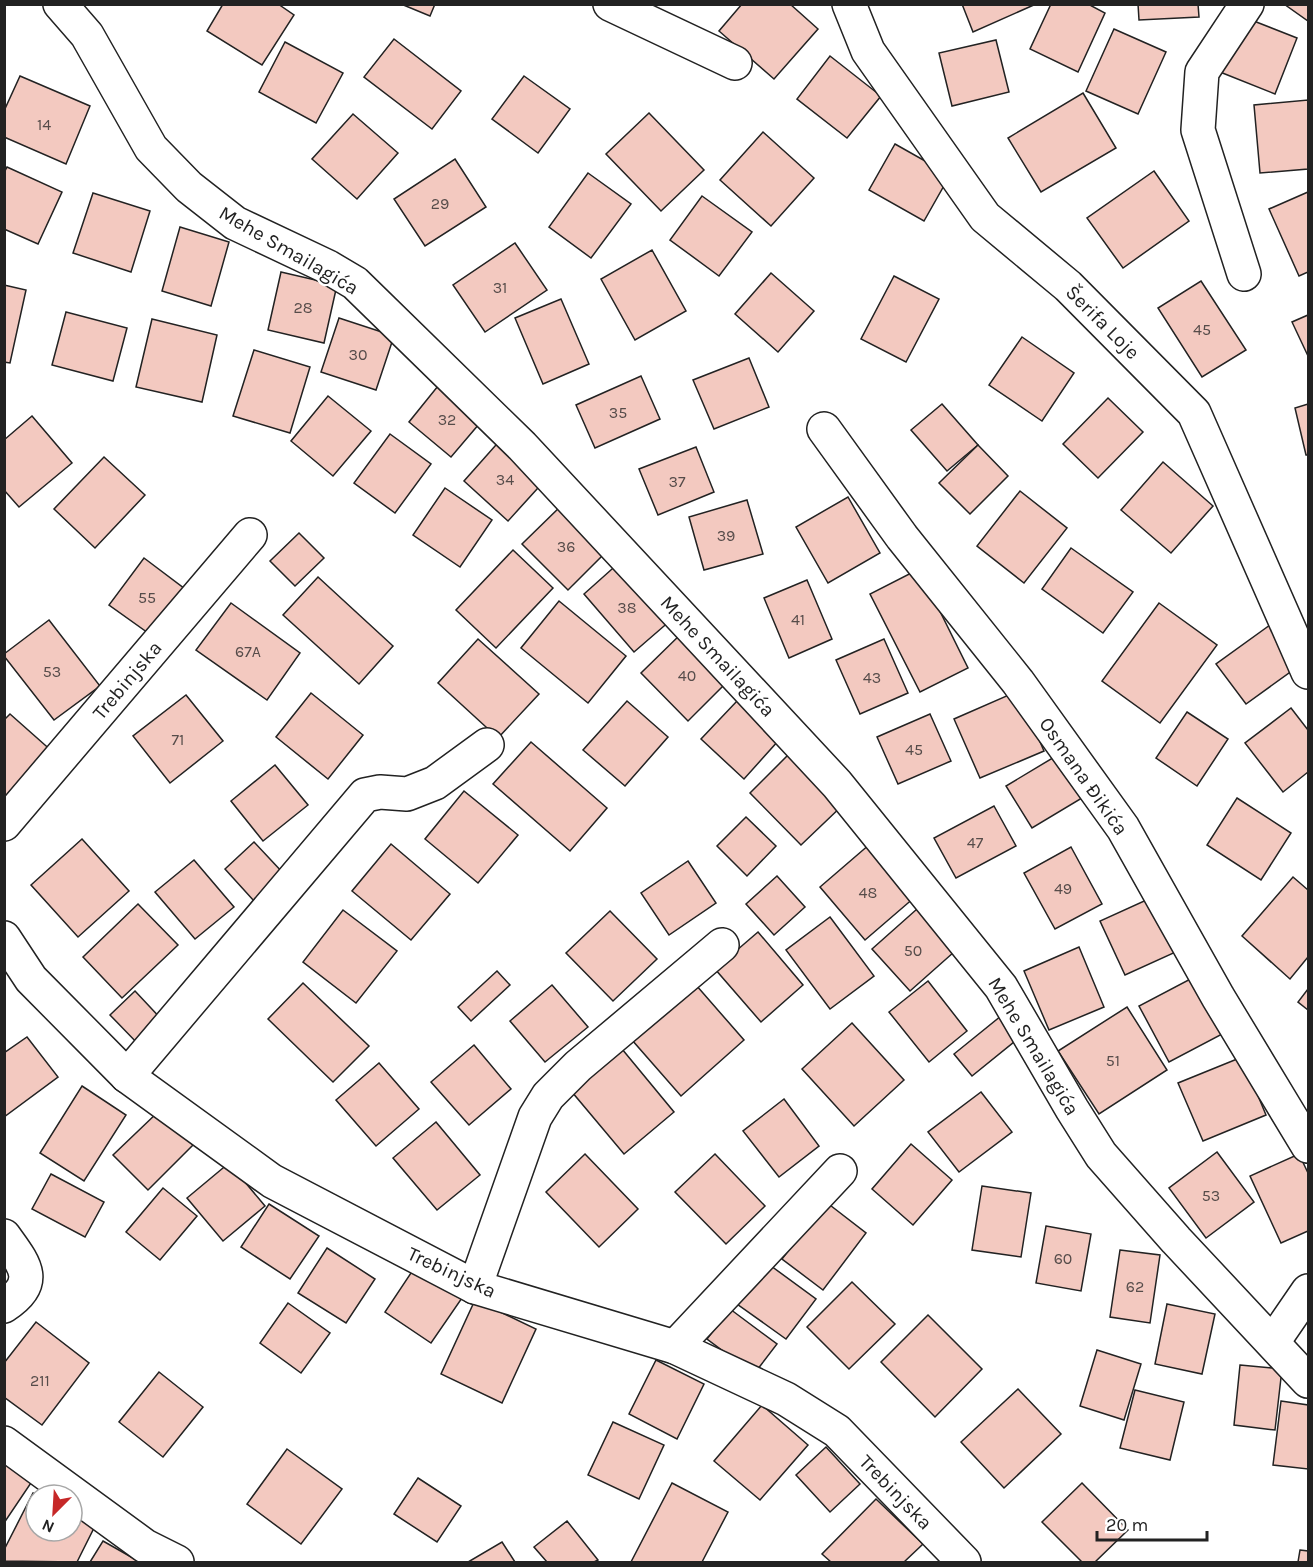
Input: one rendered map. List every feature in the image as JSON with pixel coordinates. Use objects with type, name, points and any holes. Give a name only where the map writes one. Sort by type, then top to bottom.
[{"type":"street","name":"Mehe Smailagića","points":[[60,4],[87,35],[150,148],[189,187],[235,223],[328,267],[355,283],[522,446],[837,784],[1001,987],[1101,1155],[1176,1240],[1308,1381]]},
{"type":"street","points":[[610,4],[735,63]]},
{"type":"street","name":"Šerifa Loje","points":[[849,4],[868,51],[985,217],[1068,286],[1194,413],[1308,672]]},
{"type":"street","points":[[1244,274],[1198,130],[1202,72],[1247,4]]},
{"type":"street","name":"Osmana Đikića","points":[[824,429],[902,537],[1018,682],[1123,828],[1218,997],[1308,1146]]},
{"type":"street","name":"Trebinjska","points":[[4,825],[250,535]]},
{"type":"street","points":[[127,1076],[364,795],[380,792],[407,794],[435,783],[487,745]]},
{"type":"street","name":"Trebinjska","points":[[4,938],[31,979],[127,1076],[272,1181],[475,1287],[675,1347],[786,1398],[837,1431],[964,1563]]},
{"type":"street","points":[[475,1287],[535,1118],[548,1096],[578,1066],[722,945]]},
{"type":"street","points":[[675,1347],[840,1171]]},
{"type":"street","points":[[4,1236],[26,1267],[25,1284],[16,1298],[4,1306]]},
{"type":"street","points":[[1273,1342],[1308,1291]]},
{"type":"street","points":[[4,1443],[145,1546],[177,1563]]},
{"type":"building","points":[[223,4],[278,4],[294,15],[262,65],[207,31]]},
{"type":"building","points":[[401,4],[435,4],[430,16]]},
{"type":"building","points":[[742,4],[790,4],[818,29],[774,79],[719,31]]},
{"type":"building","points":[[962,4],[1036,4],[973,32]]},
{"type":"building","points":[[1051,4],[1088,4],[1105,13],[1078,72],[1030,49]]},
{"type":"building","points":[[1138,4],[1198,4],[1199,17],[1139,20]]},
{"type":"building","points":[[1284,4],[1308,4],[1308,21]]},
{"type":"building","points":[[1241,16],[1297,38],[1275,94],[1220,72]]},
{"type":"building","points":[[1114,29],[1166,52],[1138,114],[1086,91]]},
{"type":"building","points":[[394,39],[461,91],[432,129],[364,77]]},
{"type":"building","points":[[996,40],[1009,92],[952,106],[939,53]]},
{"type":"building","points":[[285,42],[343,73],[316,123],[259,92]]},
{"type":"building","points":[[830,56],[881,96],[847,138],[797,99]]},
{"type":"building","points":[[20,76],[90,106],[66,164],[4,137],[4,111]]},
{"type":"building","points":[[524,76],[570,109],[538,153],[492,119]]},
{"type":"building","points":[[1083,93],[1116,148],[1041,192],[1008,138]]},
{"type":"building","points":[[1308,100],[1308,169],[1260,173],[1254,105]]},
{"type":"building","points":[[649,113],[704,170],[661,211],[606,154]]},
{"type":"building","points":[[353,114],[398,153],[357,199],[312,159]]},
{"type":"building","points":[[763,132],[814,178],[771,226],[720,180]]},
{"type":"building","points":[[895,144],[950,175],[924,221],[869,190]]},
{"type":"building","points":[[455,159],[486,207],[425,246],[394,199]]},
{"type":"building","points":[[7,167],[62,192],[38,244],[4,229],[4,173]]},
{"type":"building","points":[[1154,171],[1189,221],[1123,268],[1087,218]]},
{"type":"building","points":[[588,173],[631,204],[591,258],[549,227]]},
{"type":"building","points":[[1308,192],[1308,272],[1299,276],[1269,209]]},
{"type":"building","points":[[93,193],[150,211],[131,272],[73,253]]},
{"type":"building","points":[[702,196],[752,232],[719,276],[670,240]]},
{"type":"building","points":[[180,227],[229,242],[211,306],[162,291]]},
{"type":"building","points":[[515,243],[547,290],[485,332],[453,285]]},
{"type":"building","points":[[652,250],[686,311],[635,340],[601,279]]},
{"type":"building","points":[[281,272],[337,285],[324,343],[268,330]]},
{"type":"building","points":[[771,273],[814,311],[778,352],[735,314]]},
{"type":"building","points":[[894,276],[939,299],[906,362],[861,339]]},
{"type":"building","points":[[1201,281],[1246,350],[1202,377],[1158,308]]},
{"type":"building","points":[[4,285],[26,290],[10,363],[4,362]]},
{"type":"building","points":[[561,299],[589,364],[543,384],[515,318]]},
{"type":"building","points":[[66,312],[127,328],[113,381],[52,365]]},
{"type":"building","points":[[1308,315],[1308,356],[1292,322]]},
{"type":"building","points":[[339,318],[394,336],[376,390],[321,372]]},
{"type":"building","points":[[152,319],[217,335],[202,402],[136,387]]},
{"type":"building","points":[[1022,337],[1074,373],[1042,421],[989,385]]},
{"type":"building","points":[[254,350],[310,367],[290,433],[233,416]]},
{"type":"building","points":[[749,358],[769,407],[714,429],[693,380]]},
{"type":"building","points":[[641,376],[660,419],[595,448],[576,405]]},
{"type":"building","points":[[442,381],[485,417],[451,457],[409,422]]},
{"type":"building","points":[[328,396],[371,431],[333,476],[291,441]]},
{"type":"building","points":[[1108,398],[1143,432],[1098,478],[1063,444]]},
{"type":"building","points":[[942,404],[978,445],[947,471],[911,430]]},
{"type":"building","points":[[1308,404],[1308,455],[1306,455],[1295,408]]},
{"type":"building","points":[[32,416],[72,463],[19,507],[4,490],[4,440]]},
{"type":"building","points":[[390,434],[431,464],[395,513],[354,483]]},
{"type":"building","points":[[503,437],[547,478],[508,521],[464,481]]},
{"type":"building","points":[[978,445],[1008,476],[970,514],[939,483]]},
{"type":"building","points":[[696,447],[714,492],[658,515],[639,469]]},
{"type":"building","points":[[104,457],[145,495],[95,548],[54,509]]},
{"type":"building","points":[[1163,462],[1213,506],[1171,553],[1121,510]]},
{"type":"building","points":[[445,488],[492,520],[460,567],[413,535]]},
{"type":"building","points":[[1020,491],[1067,528],[1024,583],[977,546]]},
{"type":"building","points":[[848,497],[880,553],[828,583],[796,527]]},
{"type":"building","points":[[747,500],[763,554],[704,570],[689,517]]},
{"type":"building","points":[[564,503],[609,549],[568,590],[522,544]]},
{"type":"building","points":[[299,533],[324,558],[295,586],[270,561]]},
{"type":"building","points":[[1071,548],[1133,592],[1103,633],[1042,589]]},
{"type":"building","points":[[513,550],[553,588],[496,648],[456,610]]},
{"type":"building","points":[[144,558],[185,589],[151,635],[109,605]]},
{"type":"building","points":[[621,561],[671,620],[634,652],[584,594]]},
{"type":"building","points":[[919,569],[968,668],[920,692],[870,594]]},
{"type":"building","points":[[318,577],[393,646],[359,684],[283,615]]},
{"type":"building","points":[[807,580],[832,639],[789,658],[764,598]]},
{"type":"building","points":[[559,601],[626,656],[588,703],[521,648]]},
{"type":"building","points":[[231,603],[300,653],[267,700],[196,650]]},
{"type":"building","points":[[1159,603],[1217,645],[1160,723],[1102,681]]},
{"type":"building","points":[[49,620],[100,686],[54,720],[4,656]]},
{"type":"building","points":[[1270,625],[1300,665],[1246,704],[1216,664]]},
{"type":"building","points":[[686,629],[733,676],[688,721],[641,673]]},
{"type":"building","points":[[478,639],[539,694],[498,738],[438,683]]},
{"type":"building","points":[[884,639],[908,693],[860,714],[836,660]]},
{"type":"building","points":[[1018,691],[1044,751],[980,778],[954,719]]},
{"type":"building","points":[[311,693],[363,735],[328,779],[276,737]]},
{"type":"building","points":[[186,695],[223,741],[170,783],[133,736]]},
{"type":"building","points":[[627,701],[668,737],[625,786],[583,750]]},
{"type":"building","points":[[737,701],[779,740],[744,779],[701,739]]},
{"type":"building","points":[[1291,708],[1308,730],[1308,772],[1283,792],[1245,743]]},
{"type":"building","points":[[1187,712],[1228,739],[1197,786],[1156,758]]},
{"type":"building","points":[[10,714],[54,753],[4,808],[4,720]]},
{"type":"building","points":[[930,714],[951,761],[898,784],[877,737]]},
{"type":"building","points":[[531,742],[607,808],[570,851],[493,784]]},
{"type":"building","points":[[794,749],[846,802],[801,845],[750,793]]},
{"type":"building","points":[[1061,753],[1087,795],[1032,828],[1006,786]]},
{"type":"building","points":[[275,765],[308,805],[263,841],[231,801]]},
{"type":"building","points":[[464,791],[518,835],[478,883],[425,839]]},
{"type":"building","points":[[1237,798],[1291,833],[1261,880],[1207,845]]},
{"type":"building","points":[[994,806],[1016,846],[956,878],[934,838]]},
{"type":"building","points":[[746,817],[776,846],[747,876],[717,846]]},
{"type":"building","points":[[82,839],[129,891],[78,937],[31,885]]},
{"type":"building","points":[[254,842],[284,874],[254,901],[225,869]]},
{"type":"building","points":[[391,844],[450,894],[411,940],[352,891]]},
{"type":"building","points":[[870,844],[915,897],[865,940],[820,887]]},
{"type":"building","points":[[1071,847],[1102,904],[1055,929],[1024,873]]},
{"type":"building","points":[[194,860],[234,907],[195,939],[155,892]]},
{"type":"building","points":[[688,861],[716,903],[669,935],[641,893]]},
{"type":"building","points":[[777,876],[805,907],[774,935],[746,904]]},
{"type":"building","points":[[1293,877],[1308,890],[1308,957],[1290,979],[1242,936]]},
{"type":"building","points":[[1153,897],[1178,951],[1125,975],[1100,921]]},
{"type":"building","points":[[138,904],[178,945],[122,998],[83,957]]},
{"type":"building","points":[[917,909],[954,952],[910,991],[872,949]]},
{"type":"building","points":[[343,910],[397,951],[356,1003],[303,962]]},
{"type":"building","points":[[610,911],[657,959],[613,1001],[566,953]]},
{"type":"building","points":[[830,917],[874,976],[830,1009],[786,950]]},
{"type":"building","points":[[758,932],[803,985],[761,1022],[715,969]]},
{"type":"building","points":[[1079,947],[1104,1007],[1049,1030],[1024,971]]},
{"type":"building","points":[[497,971],[510,985],[471,1021],[458,1007]]},
{"type":"building","points":[[1198,975],[1228,1031],[1169,1062],[1139,1006]]},
{"type":"building","points":[[928,981],[967,1031],[929,1062],[889,1012]]},
{"type":"building","points":[[303,983],[369,1046],[333,1082],[268,1019]]},
{"type":"building","points":[[552,985],[588,1027],[545,1062],[510,1021]]},
{"type":"building","points":[[696,985],[744,1040],[681,1096],[632,1040]]},
{"type":"building","points":[[1308,989],[1308,1010],[1298,1002]]},
{"type":"building","points":[[135,991],[165,1023],[141,1047],[110,1015]]},
{"type":"building","points":[[1127,1007],[1167,1070],[1099,1114],[1058,1051]]},
{"type":"building","points":[[1001,1016],[1019,1038],[972,1076],[954,1054]]},
{"type":"building","points":[[852,1023],[904,1080],[854,1126],[802,1069]]},
{"type":"building","points":[[27,1037],[58,1077],[4,1117],[4,1053]]},
{"type":"building","points":[[474,1045],[511,1089],[469,1125],[431,1082]]},
{"type":"building","points":[[622,1049],[674,1112],[624,1154],[572,1092]]},
{"type":"building","points":[[1242,1057],[1266,1115],[1203,1141],[1178,1083]]},
{"type":"building","points":[[379,1063],[419,1109],[376,1146],[336,1100]]},
{"type":"building","points":[[82,1086],[126,1115],[84,1181],[40,1153]]},
{"type":"building","points":[[981,1092],[1012,1132],[959,1172],[928,1132]]},
{"type":"building","points":[[784,1099],[819,1146],[779,1177],[743,1131]]},
{"type":"building","points":[[159,1111],[193,1145],[148,1190],[113,1155]]},
{"type":"building","points":[[436,1122],[480,1175],[437,1210],[393,1158]]},
{"type":"building","points":[[911,1144],[952,1180],[913,1225],[872,1189]]},
{"type":"building","points":[[1217,1152],[1254,1202],[1206,1238],[1169,1188]]},
{"type":"building","points":[[585,1154],[638,1209],[599,1247],[546,1192]]},
{"type":"building","points":[[715,1154],[765,1206],[726,1244],[675,1192]]},
{"type":"building","points":[[1299,1154],[1308,1173],[1308,1231],[1281,1243],[1250,1176]]},
{"type":"building","points":[[229,1163],[265,1206],[223,1241],[187,1198]]},
{"type":"building","points":[[51,1174],[104,1202],[85,1237],[32,1209]]},
{"type":"building","points":[[982,1186],[1031,1193],[1021,1257],[972,1250]]},
{"type":"building","points":[[163,1188],[197,1216],[160,1260],[126,1232]]},
{"type":"building","points":[[826,1202],[866,1233],[823,1290],[782,1259]]},
{"type":"building","points":[[269,1204],[319,1236],[290,1279],[241,1247]]},
{"type":"building","points":[[1046,1226],[1091,1234],[1081,1291],[1036,1283]]},
{"type":"building","points":[[327,1248],[375,1279],[346,1323],[298,1293]]},
{"type":"building","points":[[1120,1250],[1160,1255],[1150,1323],[1110,1317]]},
{"type":"building","points":[[767,1263],[816,1299],[786,1339],[737,1304]]},
{"type":"building","points":[[415,1267],[462,1298],[431,1343],[385,1312]]},
{"type":"building","points":[[852,1282],[895,1324],[849,1369],[807,1327]]},
{"type":"building","points":[[475,1300],[536,1329],[502,1403],[441,1374]]},
{"type":"building","points":[[288,1303],[330,1333],[301,1373],[260,1343]]},
{"type":"building","points":[[1167,1304],[1215,1314],[1202,1374],[1155,1364]]},
{"type":"building","points":[[730,1309],[777,1344],[754,1374],[707,1339]]},
{"type":"building","points":[[928,1315],[982,1369],[935,1417],[881,1362]]},
{"type":"building","points":[[36,1322],[89,1363],[42,1425],[4,1397],[4,1363]]},
{"type":"building","points":[[1097,1350],[1141,1364],[1124,1420],[1080,1406]]},
{"type":"building","points":[[656,1360],[704,1384],[677,1439],[629,1414]]},
{"type":"building","points":[[1240,1365],[1282,1369],[1275,1430],[1234,1425]]},
{"type":"building","points":[[159,1372],[203,1407],[163,1457],[119,1422]]},
{"type":"building","points":[[1018,1389],[1061,1434],[1004,1488],[961,1442]]},
{"type":"building","points":[[1135,1390],[1184,1402],[1170,1460],[1120,1448]]},
{"type":"building","points":[[1281,1401],[1308,1405],[1308,1469],[1273,1465]]},
{"type":"building","points":[[762,1405],[808,1445],[760,1500],[714,1461]]},
{"type":"building","points":[[613,1422],[664,1445],[639,1499],[588,1475]]},
{"type":"building","points":[[826,1447],[860,1484],[830,1512],[796,1475]]},
{"type":"building","points":[[4,1448],[39,1471],[31,1483],[24,1483],[24,1493],[4,1523]]},
{"type":"building","points":[[287,1449],[342,1489],[301,1544],[247,1504]]},
{"type":"building","points":[[418,1478],[461,1506],[437,1542],[394,1514]]},
{"type":"building","points":[[672,1483],[728,1512],[702,1562],[631,1562]]},
{"type":"building","points":[[1082,1483],[1128,1530],[1095,1562],[1082,1562],[1042,1522]]},
{"type":"building","points":[[876,1499],[923,1544],[904,1562],[831,1562],[822,1554]]},
{"type":"building","points":[[24,1511],[24,1543],[84,1543],[84,1518],[96,1524],[77,1562],[4,1561],[4,1550]]},
{"type":"building","points":[[567,1521],[598,1560],[594,1562],[547,1562],[534,1547]]},
{"type":"building","points":[[103,1541],[140,1562],[90,1562]]},
{"type":"building","points":[[502,1542],[515,1562],[468,1562]]},
{"type":"building","points":[[1300,1550],[1308,1551],[1308,1562],[1298,1562]]}]
